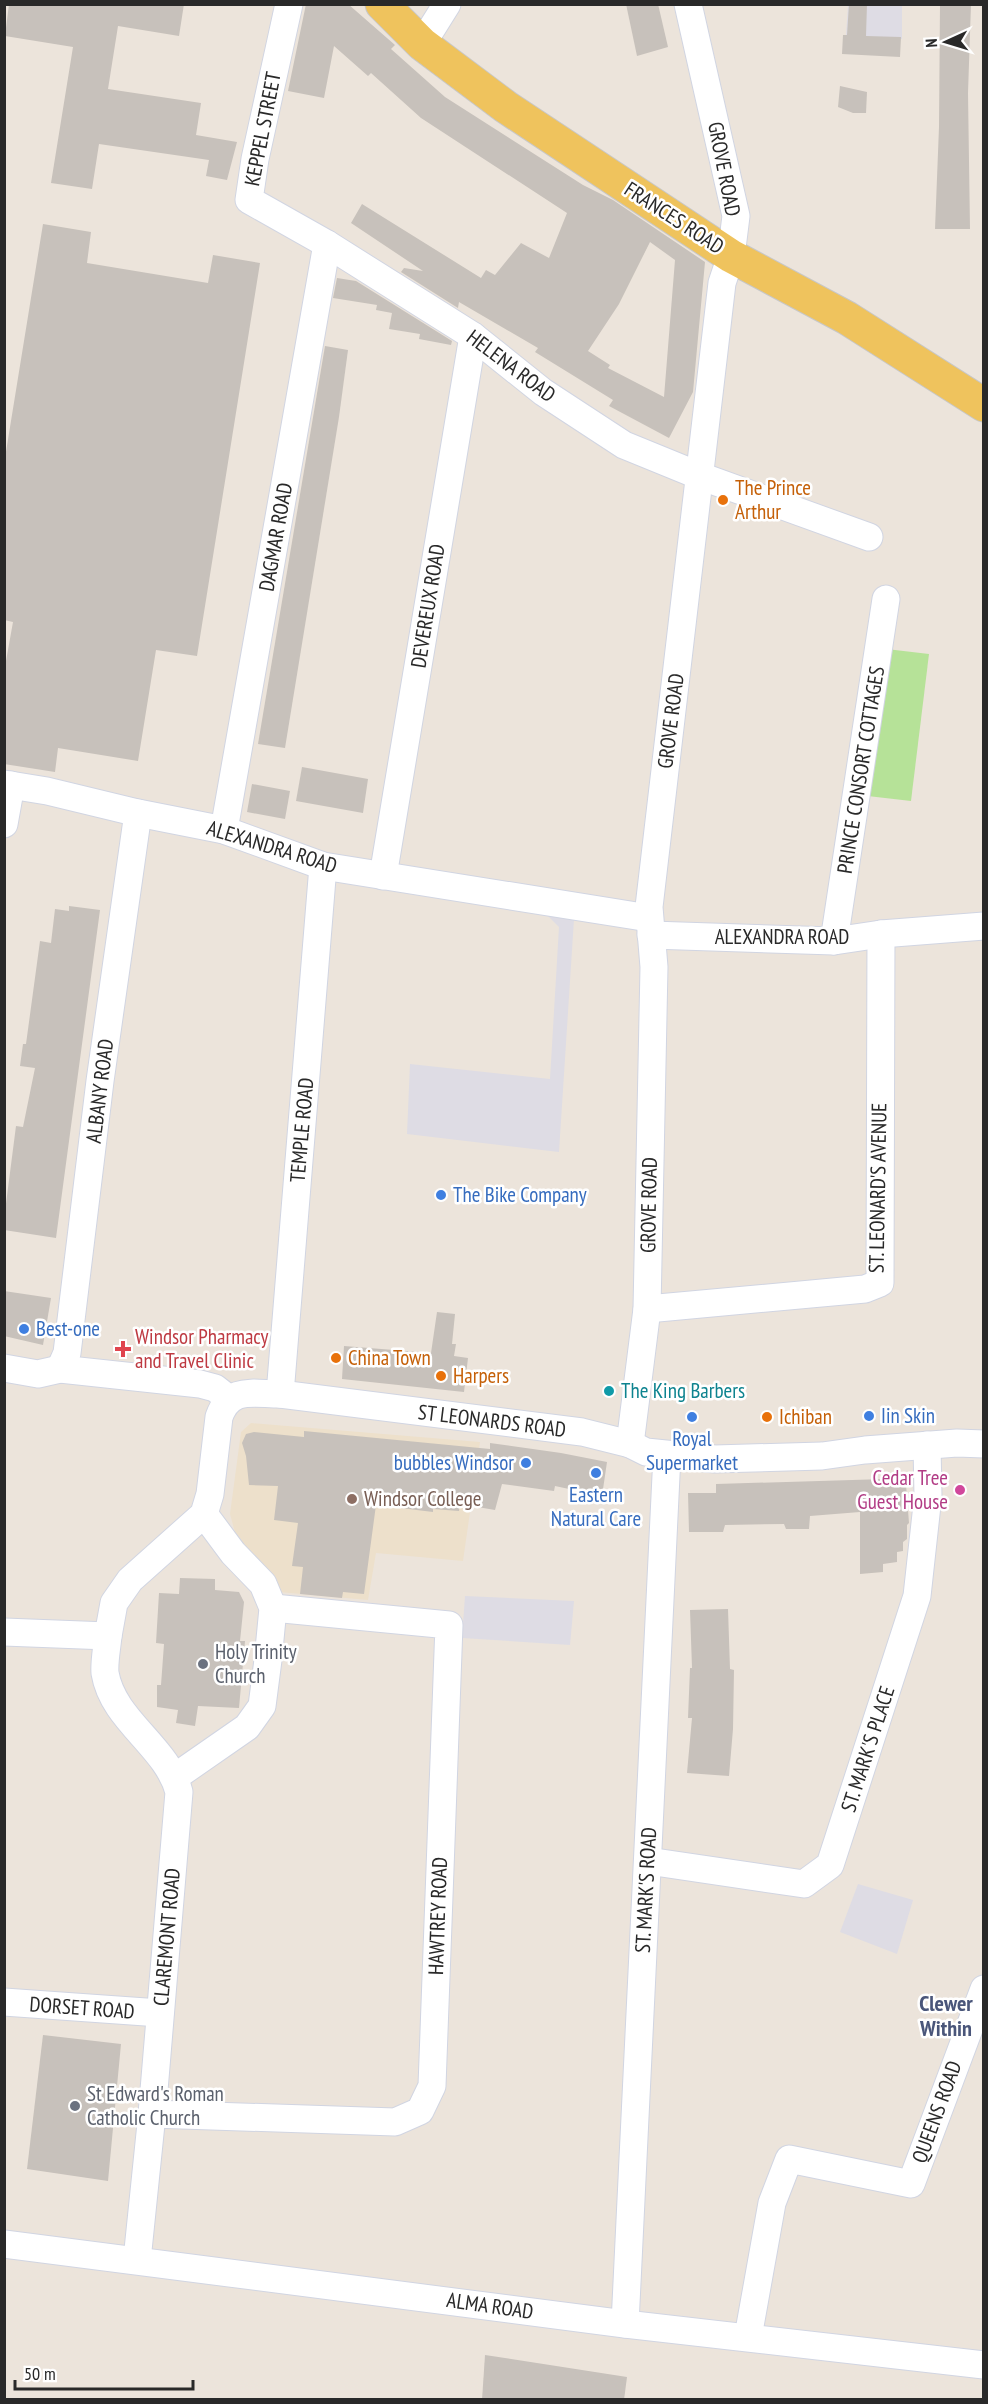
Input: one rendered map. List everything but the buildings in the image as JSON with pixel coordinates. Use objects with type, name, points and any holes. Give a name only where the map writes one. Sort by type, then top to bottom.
[{"type":"main road","name":"FRANCES ROAD","points":[[382,4],[422,44],[506,107],[731,256],[847,318],[984,405]]},
{"type":"street","name":"KEPPEL STREET","points":[[289,4],[255,159],[249,200],[327,244]]},
{"type":"street","points":[[422,44],[447,4]]},
{"type":"street","name":"GROVE ROAD","points":[[630,1444],[647,1309],[654,967],[650,927],[722,283],[731,256],[736,216],[688,4]]},
{"type":"street","name":"HELENA ROAD","points":[[327,244],[473,336],[543,392],[624,445],[700,476],[868,537]]},
{"type":"street","name":"DAGMAR ROAD","points":[[224,830],[327,244]]},
{"type":"street","name":"DEVEREUX ROAD","points":[[383,876],[473,336]]},
{"type":"street","name":"PRINCE CONSORT COTTAGES","points":[[834,940],[886,599]]},
{"type":"street","points":[[4,824],[8,784]]},
{"type":"street","name":"ALEXANDRA ROAD","points":[[8,784],[224,830],[323,866],[650,927],[834,940],[984,926]]},
{"type":"street","name":"ALBANY ROAD","points":[[60,1369],[67,1353],[100,1081],[138,813]]},
{"type":"street","name":"TEMPLE ROAD","points":[[280,1394],[323,866]]},
{"type":"street","name":"ST. LEONARD'S AVENUE","points":[[647,1309],[865,1289],[880,1283],[881,934]]},
{"type":"street","points":[[4,1368],[38,1374],[60,1369],[200,1384],[215,1388],[229,1399],[223,1406],[219,1418],[210,1494],[204,1514],[130,1580],[114,1603],[108,1636],[105,1672],[112,1693],[124,1713],[175,1777],[246,1727],[262,1706],[273,1608],[263,1584],[233,1553],[204,1514]]},
{"type":"street","name":"ST LEONARDS ROAD","points":[[229,1399],[245,1394],[280,1394],[582,1432],[630,1444],[646,1452],[706,1459],[761,1460],[927,1445],[984,1444]]},
{"type":"street","name":"ST. MARK'S PLACE","points":[[648,1860],[804,1884],[830,1865],[917,1596],[928,1496],[927,1445]]},
{"type":"street","name":"ST. MARK'S ROAD","points":[[625,2324],[667,1455]]},
{"type":"street","name":"HAWTREY ROAD","points":[[152,2114],[395,2122],[420,2111],[432,2086],[449,1625],[273,1608]]},
{"type":"street","points":[[4,1632],[108,1636]]},
{"type":"street","name":"CLAREMONT ROAD","points":[[137,2260],[152,2114],[179,1792],[175,1777]]},
{"type":"street","name":"QUEENS ROAD","points":[[748,2337],[772,2204],[789,2159],[911,2184],[984,1989]]},
{"type":"street","name":"DORSET ROAD","points":[[4,2002],[160,2013]]},
{"type":"street","name":"ALMA ROAD","points":[[4,2244],[625,2324],[981,2362]]},
{"type":"shaded area","points":[[848,5],[902,5],[902,39],[846,36]]},
{"type":"shaded area","points":[[547,915],[574,919],[559,1152],[407,1134],[410,1064],[550,1079],[559,927]]},
{"type":"shaded area","name":"Windsor College","points":[[251,1423],[480,1442],[463,1561],[376,1553],[368,1600],[279,1592],[236,1536],[230,1514],[241,1432]]},
{"type":"shaded area","points":[[465,1596],[574,1601],[570,1645],[462,1638]]},
{"type":"shaded area","points":[[858,1884],[913,1900],[897,1954],[840,1932]]},
{"type":"green space","points":[[878,648],[929,654],[911,801],[859,795]]},
{"type":"place","name":"The Prince Arthur","points":[[723,500]]},
{"type":"place","name":"The Bike Company","points":[[441,1195]]},
{"type":"place","name":"Best-one","points":[[24,1329]]},
{"type":"place","name":"Windsor Pharmacy and Travel Clinic","points":[[123,1349]]},
{"type":"place","name":"China Town","points":[[336,1358]]},
{"type":"place","name":"Harpers","points":[[441,1376]]},
{"type":"place","name":"The King Barbers","points":[[609,1391]]},
{"type":"place","name":"Iin Skin","points":[[869,1416]]},
{"type":"place","name":"Royal Supermarket","points":[[692,1417]]},
{"type":"place","name":"Ichiban","points":[[767,1417]]},
{"type":"place","name":"bubbles Windsor","points":[[526,1463]]},
{"type":"place","name":"Eastern Natural Care","points":[[596,1473]]},
{"type":"place","name":"Cedar Tree Guest House","points":[[960,1490]]},
{"type":"place","name":"Windsor College","points":[[352,1499]]},
{"type":"place","name":"Holy Trinity Church","points":[[203,1664]]},
{"type":"place","name":"St Edward's Roman Catholic Church","points":[[75,2106]]},
{"type":"district","name":"Clewer Within","points":[[946,2016]]}]
